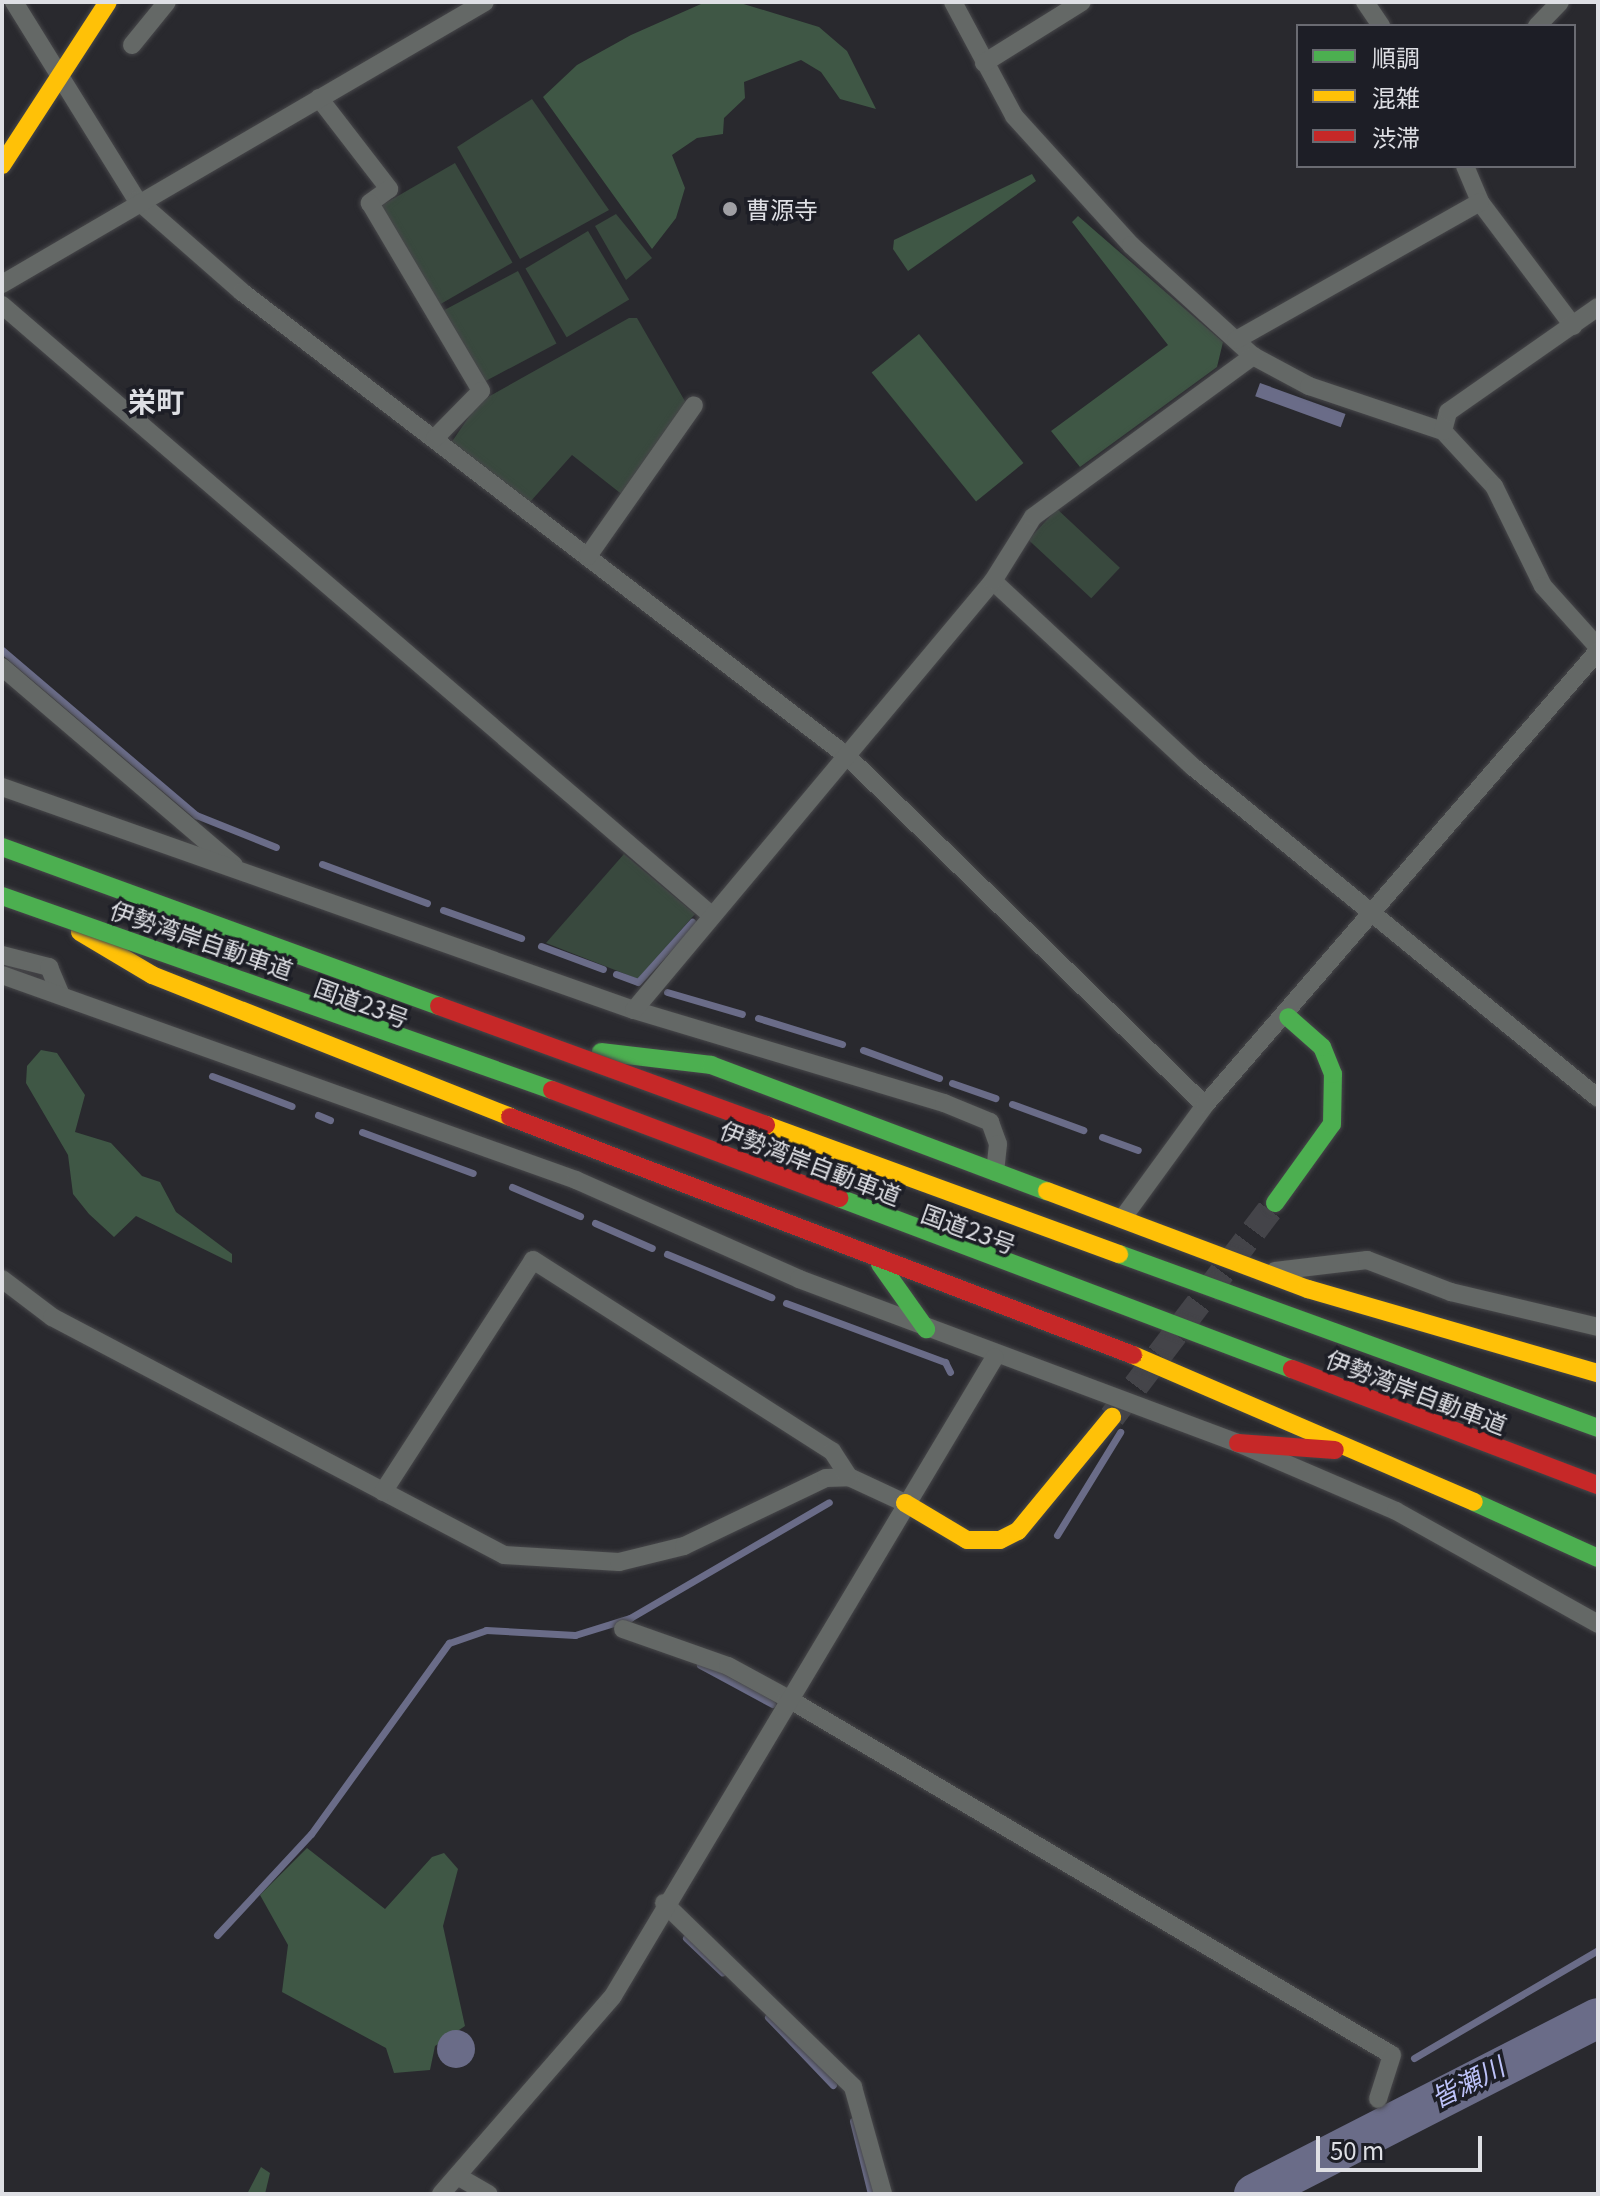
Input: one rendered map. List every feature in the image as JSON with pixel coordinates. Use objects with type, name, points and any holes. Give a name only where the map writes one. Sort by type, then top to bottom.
[{"type":"main road","points":[[2,165],[108,2]]},
{"type":"main road","name":"国道23号","points":[[2,837],[1598,1415]]},
{"type":"main road","name":"伊勢湾岸自動車道","points":[[2,847],[1598,1428]]},
{"type":"main road","name":"伊勢湾岸自動車道","points":[[2,896],[532,1082],[1598,1485]]},
{"type":"main road","name":"国道23号","points":[[2,904],[67,924],[724,1162],[1436,1429],[1598,1499]]},
{"type":"main road","points":[[67,924],[152,975],[880,1264],[1219,1386],[1406,1465],[1598,1558]]},
{"type":"main road","points":[[1275,1203],[1332,1124],[1333,1074],[1322,1047],[1288,1017]]},
{"type":"main road","points":[[601,1052],[711,1065],[1265,1273],[1449,1334],[1598,1373]]},
{"type":"main road","points":[[880,1264],[926,1329]]},
{"type":"main road","points":[[1464,1377],[1598,1415]]},
{"type":"main road","points":[[905,1503],[967,1540],[1000,1540],[1018,1531],[1112,1417]]},
{"type":"main road","points":[[1238,1443],[1301,1443],[1406,1465]]},
{"type":"street","points":[[14,2],[137,200],[242,292],[847,756],[1205,1105]]},
{"type":"street","points":[[132,45],[167,2]]},
{"type":"street","points":[[2,284],[137,200],[485,2]]},
{"type":"street","points":[[953,2],[984,63],[1043,152],[1253,356],[1309,386],[1443,431],[1494,486],[1543,586],[1598,649],[1374,911],[1288,1017],[1205,1105],[1122,1219]]},
{"type":"street","points":[[984,63],[1082,2]]},
{"type":"street","points":[[1365,2],[1380,24]]},
{"type":"street","points":[[1539,24],[1560,2]]},
{"type":"street","points":[[319,98],[389,189],[370,203],[481,391],[435,438]]},
{"type":"street","points":[[1466,168],[1480,202],[1573,326]]},
{"type":"street","points":[[1236,340],[1480,202]]},
{"type":"street","points":[[2,305],[710,914]]},
{"type":"street","points":[[1443,431],[1448,412],[1598,307]]},
{"type":"street","points":[[634,1010],[710,914],[993,581],[1033,517],[1253,356]]},
{"type":"street","points":[[588,556],[694,405]]},
{"type":"street","points":[[993,581],[1192,766],[1374,911],[1598,1098]]},
{"type":"street","points":[[2,667],[243,873]]},
{"type":"street","points":[[2,787],[634,1010],[990,1122],[998,1144],[995,1172]]},
{"type":"street","points":[[2,955],[49,967],[60,993]]},
{"type":"street","points":[[2,975],[60,993],[576,1180],[995,1357],[1238,1443],[1396,1511],[1598,1624]]},
{"type":"street","points":[[383,1492],[533,1260],[832,1451],[849,1477]]},
{"type":"street","points":[[1265,1273],[1367,1260],[1451,1292],[1598,1327]]},
{"type":"street","points":[[2,1279],[52,1317],[504,1555],[572,1564],[684,1546],[826,1478],[849,1477],[905,1503]]},
{"type":"street","points":[[441,2194],[459,2177],[613,1996],[664,1903],[995,1357]]},
{"type":"street","points":[[623,1629],[728,1666],[787,1698],[1392,2055],[1378,2099]]},
{"type":"street","points":[[664,1903],[853,2087],[883,2194]]},
{"type":"street","points":[[459,2177],[488,2194]]},
{"type":"green space","points":[[737,2],[819,27],[847,51],[876,109],[840,99],[821,72],[801,60],[744,82],[745,98],[724,118],[723,134],[697,138],[672,155],[685,188],[676,218],[652,249],[543,97],[577,65],[631,35],[701,4]]},
{"type":"green space","points":[[532,99],[609,210],[520,259],[457,147]]},
{"type":"green space","points":[[455,163],[512,263],[439,305],[381,206]]},
{"type":"green space","points":[[1032,174],[1036,181],[908,271],[893,249],[894,240]]},
{"type":"green space","points":[[616,214],[652,258],[626,280],[595,226]]},
{"type":"green space","points":[[1078,216],[1223,342],[1217,367],[1080,467],[1051,431],[1168,345],[1072,222]]},
{"type":"green space","points":[[588,231],[629,300],[567,337],[525,269]]},
{"type":"green space","points":[[518,271],[556,343],[481,384],[442,311]]},
{"type":"green space","points":[[629,318],[637,318],[686,403],[624,496],[572,455],[530,502],[451,443],[479,402]]},
{"type":"green space","points":[[919,334],[1023,463],[976,501],[872,372]]},
{"type":"green space","points":[[1057,509],[1120,568],[1091,598],[1028,540]]},
{"type":"green space","points":[[624,854],[695,914],[638,979],[546,943]]},
{"type":"green space","points":[[41,1050],[57,1053],[85,1095],[75,1132],[111,1143],[142,1176],[160,1182],[176,1212],[232,1254],[232,1263],[136,1216],[114,1237],[89,1214],[73,1194],[68,1155],[26,1083],[27,1066]]},
{"type":"green space","points":[[307,1848],[385,1909],[432,1857],[444,1853],[458,1869],[443,1926],[465,2026],[435,2046],[430,2070],[394,2073],[386,2048],[282,1992],[288,1945],[260,1895]]},
{"type":"green space","points":[[261,2167],[270,2173],[265,2194],[247,2194]]},
{"type":"water","points":[[1260,383],[1346,414],[1341,427],[1255,396]]},
{"type":"water","points":[[456,2030],[469,2036],[475,2049],[469,2062],[456,2068],[443,2062],[437,2049],[443,2036]]},
{"type":"waterway","points":[[2,650],[196,815],[276,847]]},
{"type":"waterway","points":[[322,864],[427,903]]},
{"type":"waterway","points":[[443,910],[521,938]]},
{"type":"waterway","points":[[616,974],[638,982],[692,922]]},
{"type":"waterway","points":[[541,946],[603,969]]},
{"type":"waterway","points":[[667,992],[742,1014]]},
{"type":"waterway","points":[[758,1018],[842,1044]]},
{"type":"waterway","points":[[863,1050],[939,1078]]},
{"type":"waterway","points":[[212,1076],[292,1106]]},
{"type":"waterway","points":[[952,1083],[995,1098]]},
{"type":"waterway","points":[[1012,1104],[1083,1130]]},
{"type":"waterway","points":[[318,1115],[330,1120]]},
{"type":"waterway","points":[[362,1132],[473,1173]]},
{"type":"waterway","points":[[1102,1137],[1138,1150]]},
{"type":"waterway","points":[[512,1187],[580,1216]]},
{"type":"waterway","points":[[595,1223],[652,1248]]},
{"type":"waterway","points":[[667,1254],[771,1297]]},
{"type":"waterway","points":[[786,1303],[945,1362],[950,1372]]},
{"type":"waterway","points":[[1057,1535],[1120,1432]]},
{"type":"waterway","points":[[217,1935],[311,1834],[449,1643],[486,1630],[575,1635],[630,1618],[829,1502]]},
{"type":"waterway","points":[[700,1665],[772,1704]]},
{"type":"waterway","points":[[686,1938],[722,1972]]},
{"type":"waterway","points":[[1414,2058],[1598,1950]]},
{"type":"waterway","points":[[768,2017],[833,2085]]},
{"type":"waterway","name":"皆瀬川","points":[[1254,2194],[1598,2018]]},
{"type":"waterway","points":[[853,2121],[871,2194]]},
{"type":"tunnel","points":[[1112,1417],[1275,1203]]},
{"type":"traffic: fast","points":[[2,847],[439,1006]]},
{"type":"traffic: fast","points":[[2,896],[552,1090]]},
{"type":"traffic: fast","points":[[1275,1203],[1332,1124],[1333,1074],[1322,1047],[1288,1017]]},
{"type":"traffic: fast","points":[[601,1052],[711,1065],[1047,1191]]},
{"type":"traffic: fast","points":[[839,1198],[1292,1369]]},
{"type":"traffic: fast","points":[[1119,1254],[1598,1428]]},
{"type":"traffic: fast","points":[[880,1264],[926,1329]]},
{"type":"traffic: fast","points":[[1474,1502],[1598,1558]]},
{"type":"traffic: slow","points":[[2,165],[108,2]]},
{"type":"traffic: slow","points":[[80,932],[152,975],[510,1117]]},
{"type":"traffic: slow","points":[[766,1125],[1119,1254]]},
{"type":"traffic: slow","points":[[1047,1191],[1308,1289],[1598,1373]]},
{"type":"traffic: slow","points":[[1133,1355],[1474,1502]]},
{"type":"traffic: slow","points":[[905,1503],[967,1540],[1000,1540],[1018,1531],[1112,1417]]},
{"type":"traffic: jam","points":[[439,1006],[766,1125]]},
{"type":"traffic: jam","points":[[552,1090],[839,1198]]},
{"type":"traffic: jam","points":[[510,1117],[1133,1355]]},
{"type":"traffic: jam","points":[[1292,1369],[1598,1485]]},
{"type":"traffic: jam","points":[[1238,1443],[1335,1450]]},
{"type":"place","name":"曹源寺","points":[[730,209]]},
{"type":"district","name":"栄町","points":[[156,400]]}]
